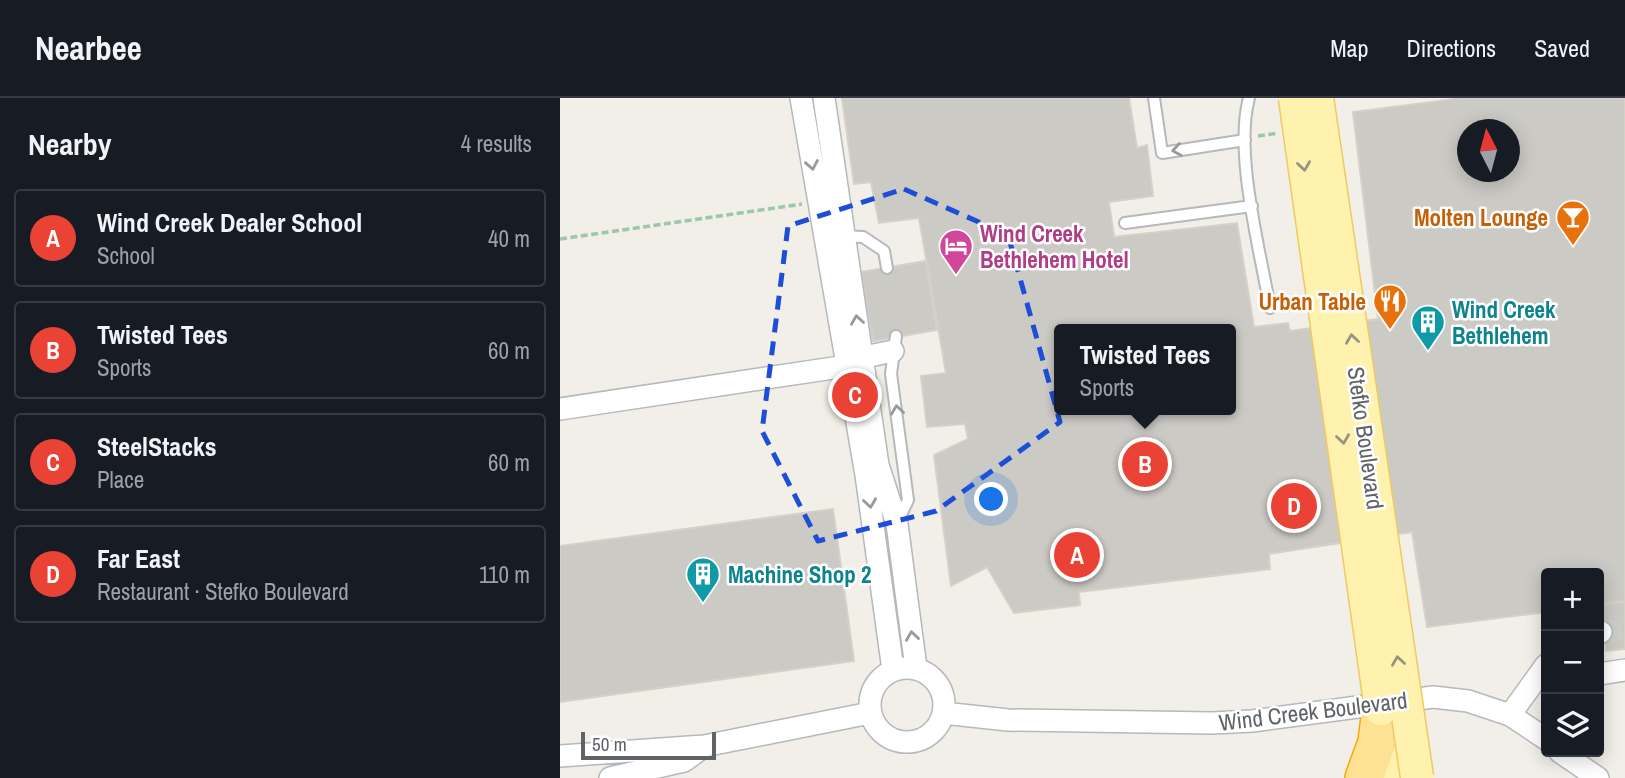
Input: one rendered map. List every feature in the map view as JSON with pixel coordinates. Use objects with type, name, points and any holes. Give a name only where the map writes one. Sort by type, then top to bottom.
[{"type":"highway","points":[[1364,778],[1377,742],[1381,709]]},
{"type":"main road","name":"Stefko Boulevard","points":[[1294,98],[1381,709],[1408,778]]},
{"type":"main road","name":"Stefko Boulevard","points":[[1317,98],[1408,778]]},
{"type":"street","points":[[801,98],[835,237]]},
{"type":"street","points":[[824,98],[835,237],[854,361],[893,670]]},
{"type":"street","points":[[560,409],[854,361],[894,344]]},
{"type":"street","points":[[854,361],[878,465],[897,524],[916,668]]},
{"type":"street","points":[[916,668],[935,681],[944,701],[943,713],[932,732],[912,741],[890,738],[874,723],[870,713],[872,692],[884,675],[893,670],[916,668]]},
{"type":"street","points":[[1604,673],[1625,670]]},
{"type":"street","points":[[1510,715],[1541,674]]},
{"type":"street","name":"Wind Creek Boulevard","points":[[943,713],[1008,720],[1212,723],[1252,721],[1433,697],[1468,701],[1510,715],[1541,736]]},
{"type":"street","points":[[560,755],[704,747],[870,713]]},
{"type":"street","points":[[610,778],[684,761],[704,747]]},
{"type":"street","points":[[1567,757],[1598,778]]},
{"type":"lane","points":[[1154,98],[1162,153],[1245,140]]},
{"type":"lane","points":[[1249,98],[1243,126],[1252,206],[1270,307]]},
{"type":"lane","points":[[1125,223],[1252,206]]},
{"type":"lane","points":[[835,237],[863,237],[884,251],[887,268]]},
{"type":"lane","points":[[894,344],[891,374],[908,500],[897,524]]},
{"type":"path","points":[[560,239],[811,203]]},
{"type":"highlighted area","points":[[904,189],[1008,235],[1060,422],[936,511],[818,541],[762,431],[788,226]]},
{"type":"building","name":"Wind Creek Bethlehem","points":[[842,98],[1129,98],[1137,148],[1147,145],[1153,196],[1109,202],[1114,237],[1237,223],[1254,327],[1288,323],[1290,331],[1378,319],[1353,112],[1462,98],[1625,98],[1625,601],[1604,604],[1604,568],[1541,568],[1541,613],[1427,627],[1412,532],[1269,554],[1270,569],[1079,592],[1080,605],[1014,613],[987,567],[951,586],[934,455],[968,439],[965,424],[927,427],[921,376],[946,373],[919,218],[879,223],[871,182],[854,184]]},
{"type":"building","points":[[926,261],[937,330],[873,341],[861,272]]},
{"type":"building","name":"Machine Shop 2","points":[[833,509],[854,661],[560,702],[560,546]]},
{"type":"building","points":[[1625,601],[1625,649],[1606,651],[1604,603]]},
{"type":"tunnel","points":[[1604,632],[1625,628]]},
{"type":"place","name":"Molten Lounge","points":[[1573,247]]},
{"type":"place","name":"Wind Creek Bethlehem Hotel","points":[[956,276]]},
{"type":"place","name":"Urban Table","points":[[1390,331]]},
{"type":"place","name":"Wind Creek Bethlehem","points":[[1428,352]]},
{"type":"place","name":"SteelStacks","points":[[855,395]]},
{"type":"place","name":"Twisted Tees","points":[[1145,464]]},
{"type":"place","name":"Far East","points":[[1294,506]]},
{"type":"place","name":"Wind Creek Dealer School","points":[[1077,555]]},
{"type":"place","name":"Machine Shop 2","points":[[703,604]]}]
